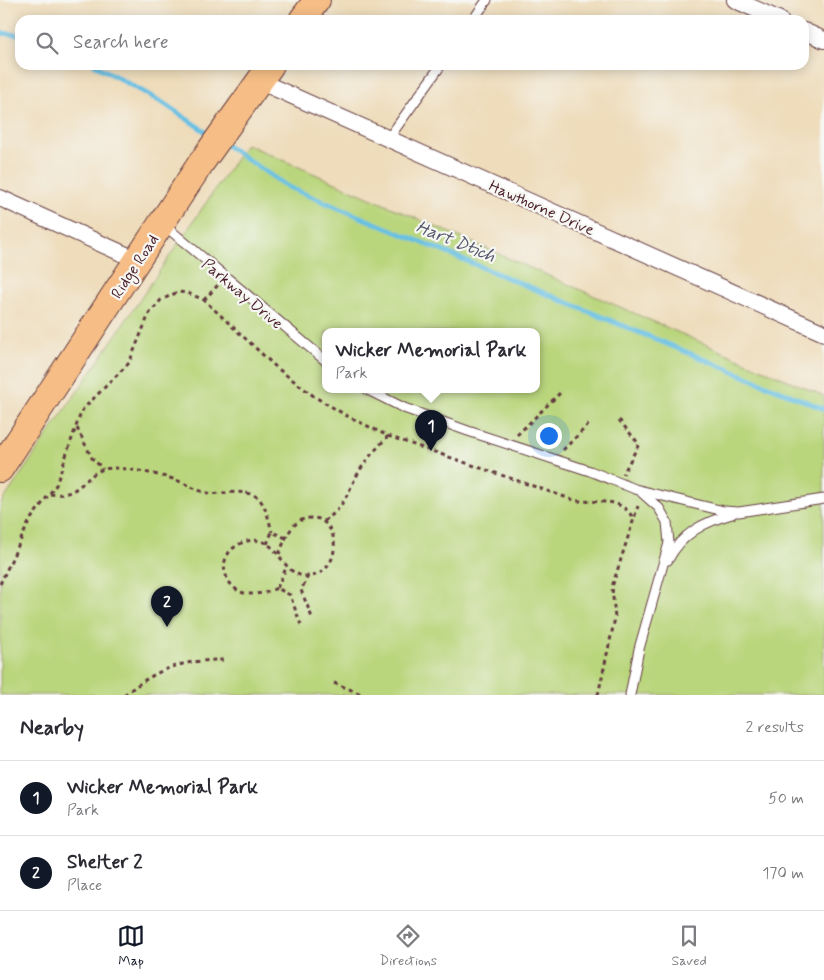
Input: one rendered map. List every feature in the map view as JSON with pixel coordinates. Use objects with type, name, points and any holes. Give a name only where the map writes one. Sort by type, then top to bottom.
[{"type":"main road","points":[[306,15],[317,0]]},
{"type":"main road","name":"Ridge Road","points":[[0,469],[201,162],[265,73]]},
{"type":"street","points":[[735,0],[769,15]]},
{"type":"street","points":[[809,33],[824,40]]},
{"type":"street","name":"Hawthorne Drive","points":[[265,73],[388,139],[824,333]]},
{"type":"street","points":[[0,198],[137,260]]},
{"type":"lane","points":[[476,15],[487,0]]},
{"type":"lane","points":[[388,139],[437,70]]},
{"type":"lane","name":"Parkway Drive","points":[[162,223],[322,358]]},
{"type":"lane","points":[[374,393],[404,408],[619,481],[639,491],[724,511],[739,512]]},
{"type":"lane","points":[[630,695],[639,649],[669,543],[667,522],[659,508],[639,491]]},
{"type":"lane","points":[[662,571],[674,548],[690,532],[711,520],[739,512],[824,499]]},
{"type":"path","points":[[204,300],[225,277]]},
{"type":"path","points":[[0,584],[30,520],[50,494],[63,468],[76,427],[84,409],[129,362],[154,306],[170,294],[178,292],[188,293],[204,300],[294,382],[349,417],[388,436],[579,501],[617,503],[631,513],[634,520]]},
{"type":"path","points":[[508,444],[561,392]]},
{"type":"path","points":[[619,420],[639,444],[619,481]]},
{"type":"path","points":[[553,459],[591,422]]},
{"type":"path","points":[[76,427],[92,458],[103,469]]},
{"type":"path","points":[[324,521],[336,514],[344,504],[362,467],[388,436]]},
{"type":"path","points":[[50,494],[64,494],[73,491],[103,469],[124,470],[164,477],[207,493],[237,492],[255,496],[263,504],[272,532],[267,544]]},
{"type":"path","points":[[598,695],[615,618],[612,586],[634,520],[639,491]]},
{"type":"path","points":[[280,554],[293,526],[303,519],[315,518],[324,521],[335,537],[334,551],[327,566],[308,576],[301,590],[313,620]]},
{"type":"path","points":[[272,532],[286,538]]},
{"type":"path","points":[[286,568],[276,588],[263,594],[250,594],[235,588],[226,576],[226,559],[234,547],[250,541],[267,544],[280,554],[286,568],[308,576]]},
{"type":"path","points":[[276,588],[290,595],[301,625]]},
{"type":"path","points":[[124,695],[152,674],[164,668],[190,662],[223,660]]},
{"type":"path","points":[[334,683],[364,695]]},
{"type":"green space","points":[[246,144],[824,396],[824,695],[0,695],[0,505]]},
{"type":"waterway","name":"Hart Dtich","points":[[0,33],[15,34]]},
{"type":"waterway","name":"Hart Dtich","points":[[104,70],[163,103],[212,136]]},
{"type":"waterway","name":"Hart Dtich","points":[[223,143],[288,187],[824,409]]},
{"type":"place","name":"Wicker Memorial Park","points":[[431,451]]},
{"type":"place","name":"Shelter 2","points":[[167,627]]}]
